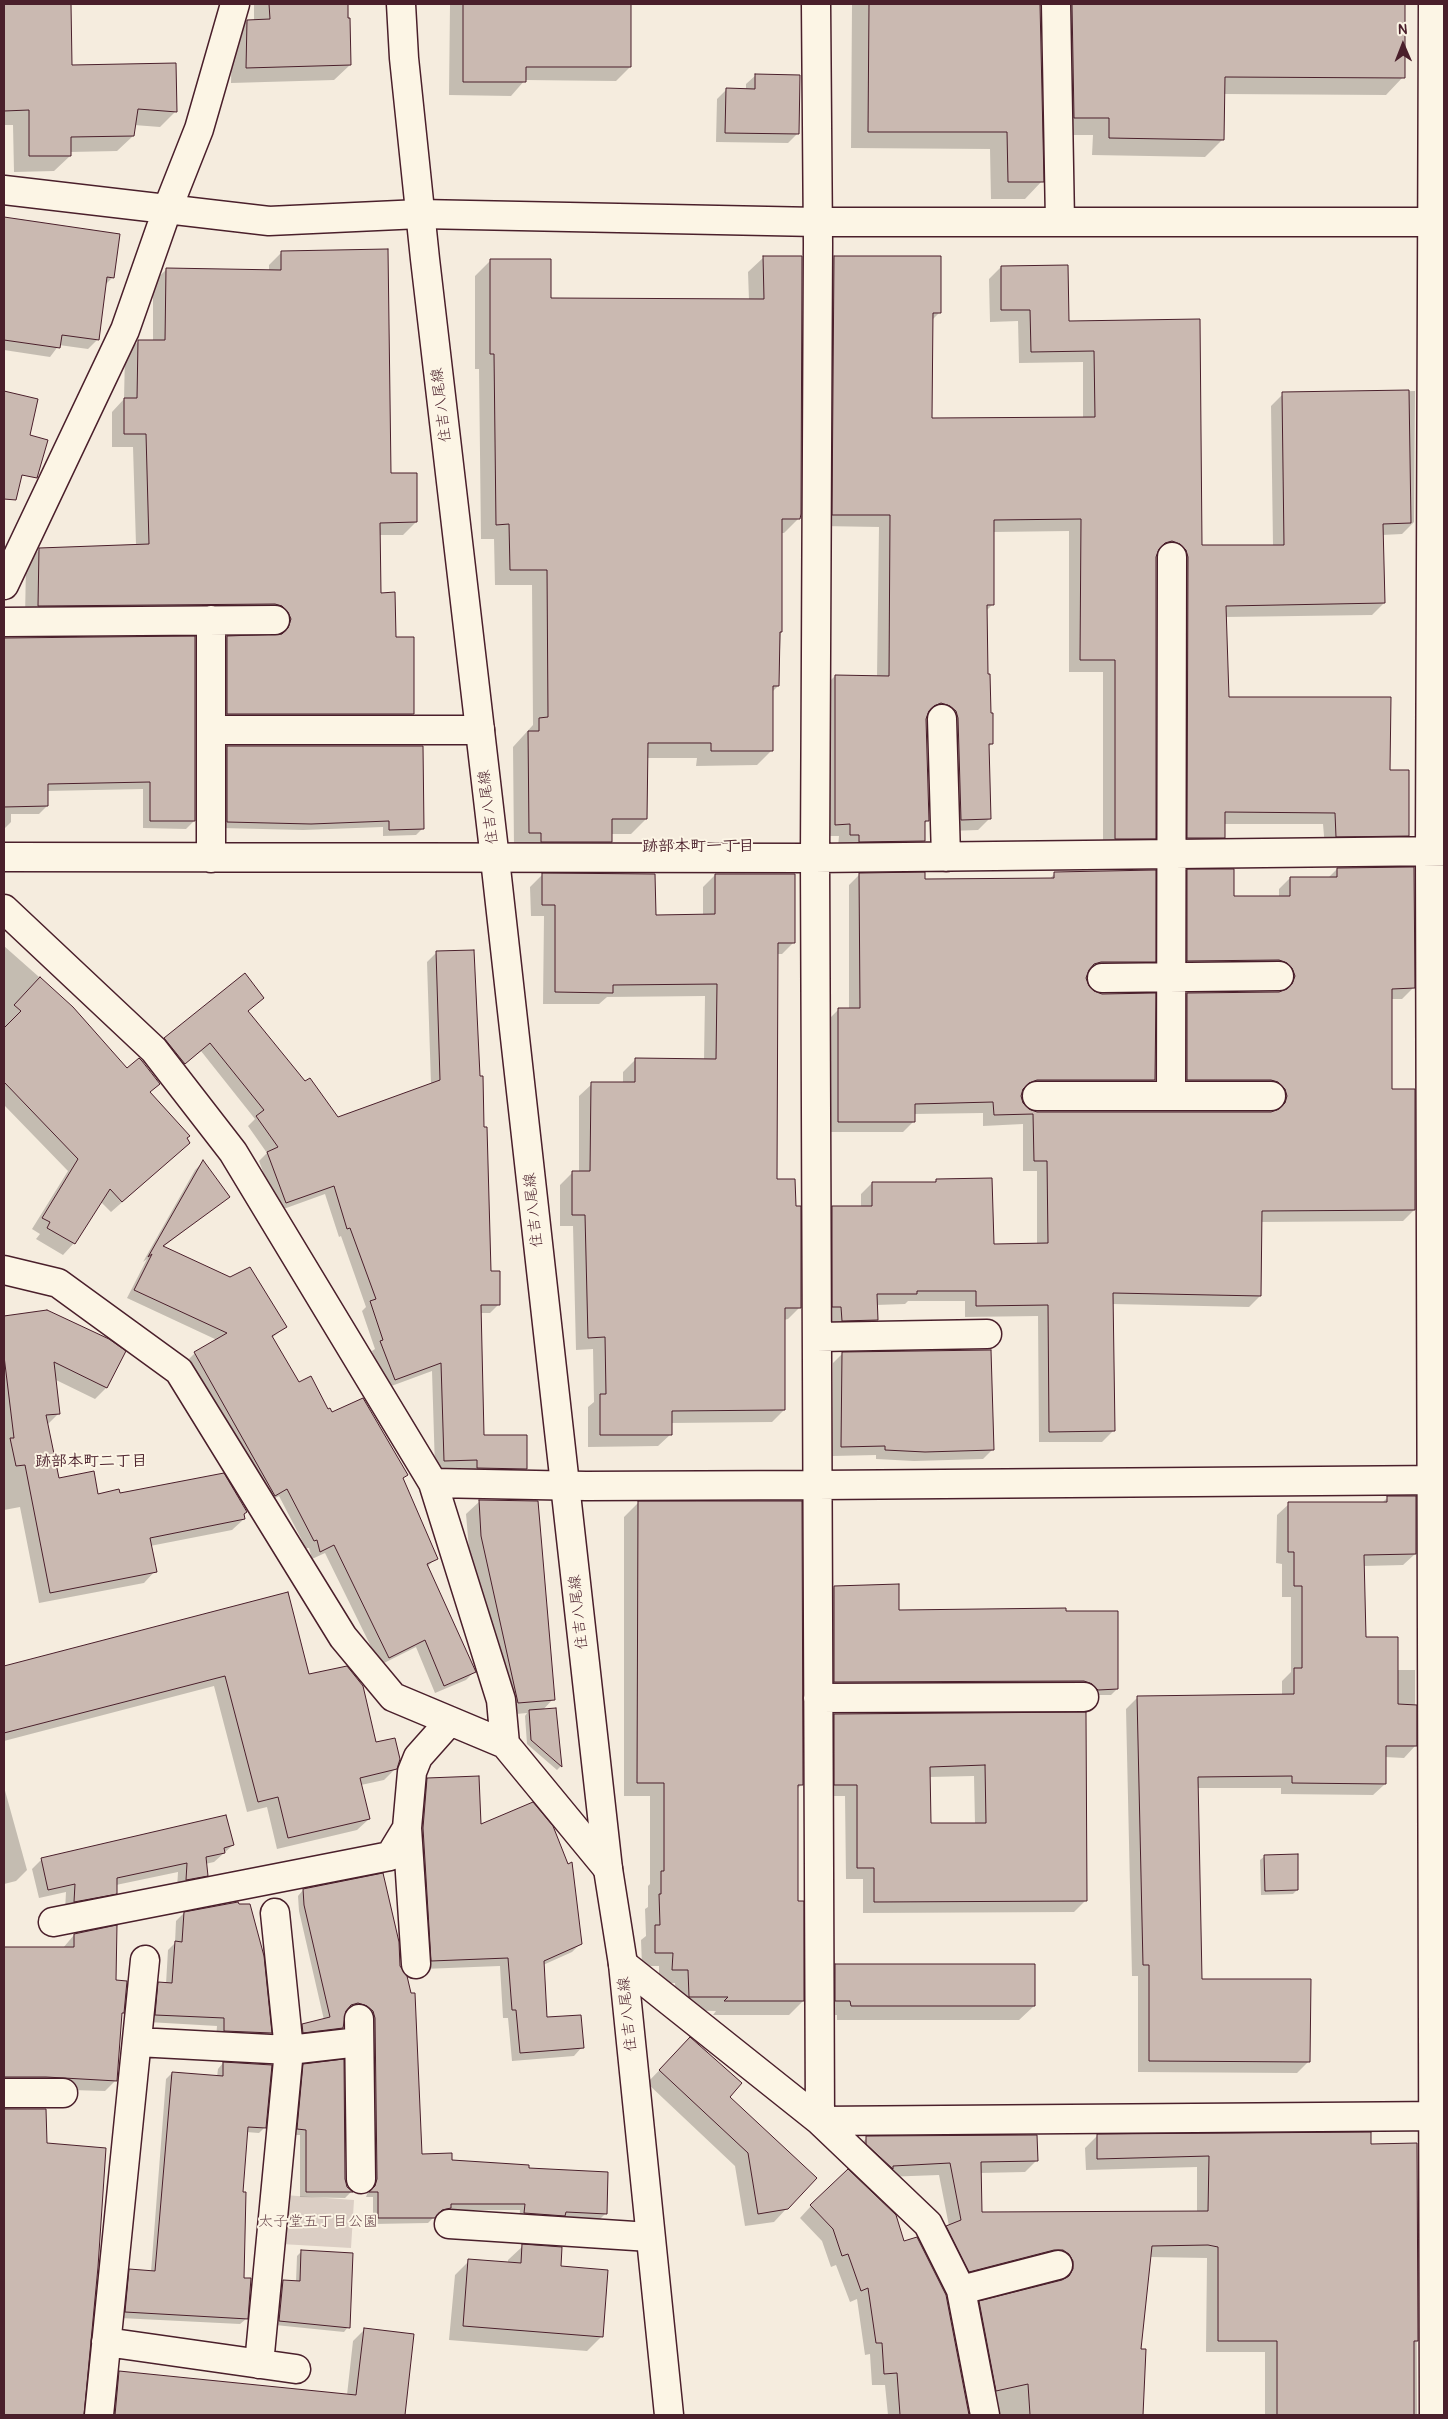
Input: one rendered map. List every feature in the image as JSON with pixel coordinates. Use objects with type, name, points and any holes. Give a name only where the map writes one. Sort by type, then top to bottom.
[{"type":"street","points":[[4,585],[15,535],[125,330],[167,210],[199,129],[235,4]]},
{"type":"street","name":"住吉八尾線","points":[[401,4],[404,58],[420,214],[495,859],[608,1868],[623,1964],[669,2415]]},
{"type":"street","points":[[816,4],[815,858],[820,2121]]},
{"type":"street","points":[[1056,4],[1060,222]]},
{"type":"street","points":[[1433,4],[1438,222],[1439,2116],[1434,2415]]},
{"type":"street","points":[[4,190],[167,210],[269,220],[420,214],[817,222],[1438,222]]},
{"type":"street","points":[[1171,1096],[1172,557]]},
{"type":"street","points":[[211,620],[212,858]]},
{"type":"street","points":[[4,622],[275,620]]},
{"type":"street","points":[[942,719],[946,857]]},
{"type":"street","points":[[211,730],[480,730]]},
{"type":"street","points":[[4,857],[815,858],[1437,851]]},
{"type":"street","points":[[4,909],[154,1050],[234,1152],[433,1482],[501,1700],[506,1744]]},
{"type":"street","points":[[1102,978],[1279,976]]},
{"type":"street","points":[[1037,1096],[1271,1096]]},
{"type":"street","points":[[4,1270],[58,1283],[179,1371],[343,1637],[393,1697],[506,1744],[608,1868]]},
{"type":"street","points":[[817,1337],[987,1334]]},
{"type":"street","points":[[433,1482],[565,1486],[1438,1480]]},
{"type":"street","points":[[818,1698],[1084,1697]]},
{"type":"street","points":[[416,1964],[407,1828],[412,1772],[418,1757],[450,1721]]},
{"type":"street","points":[[53,1922],[390,1856],[407,1828]]},
{"type":"street","points":[[259,2364],[289,2050],[275,1913]]},
{"type":"street","points":[[99,2415],[146,1960]]},
{"type":"street","points":[[623,1964],[820,2121],[928,2224],[960,2290],[985,2415]]},
{"type":"street","points":[[137,2042],[289,2050],[359,2030],[361,2179]]},
{"type":"street","points":[[4,2093],[63,2093]]},
{"type":"street","points":[[820,2121],[1439,2116]]},
{"type":"street","points":[[449,2224],[650,2237]]},
{"type":"street","points":[[960,2290],[1058,2265]]},
{"type":"street","points":[[106,2342],[296,2368]]},
{"type":"green space","name":"太子堂五丁目公園","points":[[284,2195],[354,2200],[351,2248],[281,2244]]},
{"type":"building","points":[[4,4],[71,4],[72,65],[176,63],[177,112],[138,109],[134,136],[71,137],[71,156],[29,156],[29,110],[4,111]]},
{"type":"building","points":[[269,4],[348,4],[351,65],[246,68],[247,20],[270,19]]},
{"type":"building","points":[[463,4],[631,4],[631,67],[526,67],[526,82],[463,82]]},
{"type":"building","points":[[869,4],[1040,4],[1044,182],[1008,182],[1007,132],[868,132]]},
{"type":"building","points":[[1072,4],[1405,4],[1405,78],[1225,77],[1224,140],[1109,138],[1109,118],[1074,118]]},
{"type":"building","points":[[755,74],[800,75],[799,134],[725,133],[726,88],[755,89]]},
{"type":"building","points":[[4,217],[120,234],[114,278],[107,277],[99,340],[62,335],[60,348],[4,340]]},
{"type":"building","points":[[388,249],[391,473],[417,473],[417,522],[380,523],[381,593],[395,592],[396,637],[414,637],[414,714],[227,714],[227,636],[282,634],[288,628],[291,619],[288,612],[282,606],[275,604],[38,606],[39,548],[149,544],[146,434],[124,434],[124,398],[137,398],[138,340],[165,340],[166,268],[281,270],[281,251]]},
{"type":"building","points":[[763,256],[802,256],[801,514],[800,519],[782,519],[782,632],[780,632],[779,686],[773,686],[773,751],[711,751],[711,743],[648,743],[647,819],[612,819],[612,842],[541,842],[541,833],[529,833],[528,731],[539,731],[539,718],[548,717],[547,570],[510,570],[509,524],[496,525],[494,354],[490,354],[490,259],[551,259],[551,298],[764,299]]},
{"type":"building","points":[[834,256],[941,256],[941,313],[933,313],[932,418],[1095,417],[1094,351],[1031,352],[1030,310],[1001,310],[1001,266],[1068,265],[1069,321],[1200,319],[1202,545],[1284,545],[1282,392],[1409,390],[1411,523],[1383,524],[1385,603],[1226,606],[1229,697],[1391,697],[1390,770],[1409,770],[1409,836],[1336,837],[1335,813],[1225,812],[1225,838],[1187,838],[1188,557],[1186,550],[1180,544],[1172,541],[1165,543],[1159,549],[1156,557],[1156,839],[1115,839],[1115,660],[1080,660],[1081,519],[994,520],[994,605],[987,605],[988,674],[990,674],[991,713],[993,713],[993,744],[989,744],[991,819],[961,820],[958,718],[956,711],[950,706],[941,703],[929,711],[926,719],[929,821],[925,821],[925,841],[859,842],[859,835],[850,835],[850,824],[835,825],[835,675],[889,676],[890,515],[832,515]]},
{"type":"building","points":[[4,391],[38,399],[30,435],[48,440],[37,478],[22,475],[16,500],[4,499]]},
{"type":"building","points":[[195,636],[195,821],[150,821],[150,782],[48,784],[48,806],[4,807],[4,638]]},
{"type":"building","points":[[227,746],[423,746],[424,829],[389,830],[389,821],[311,824],[227,822]]},
{"type":"building","points":[[1414,867],[1415,988],[1392,989],[1392,1089],[1415,1089],[1415,1210],[1262,1211],[1261,1296],[1113,1293],[1115,1431],[1049,1432],[1048,1305],[976,1306],[976,1291],[917,1291],[917,1294],[877,1294],[878,1320],[842,1321],[841,1307],[832,1307],[832,1206],[872,1206],[872,1182],[936,1182],[936,1179],[992,1178],[994,1244],[1048,1243],[1047,1161],[1034,1161],[1033,1114],[994,1115],[993,1102],[915,1104],[915,1122],[838,1122],[838,1008],[860,1008],[859,873],[925,872],[925,879],[1054,878],[1054,872],[1156,870],[1156,962],[1101,962],[1094,964],[1086,978],[1089,986],[1094,991],[1102,994],[1156,993],[1155,1080],[1037,1080],[1029,1083],[1023,1089],[1021,1096],[1023,1103],[1029,1109],[1037,1112],[1271,1112],[1279,1109],[1285,1103],[1287,1096],[1285,1089],[1278,1082],[1271,1080],[1187,1080],[1187,993],[1279,992],[1287,989],[1292,984],[1295,976],[1292,968],[1287,963],[1279,960],[1187,961],[1187,869],[1234,869],[1234,896],[1290,896],[1290,877],[1337,877],[1337,868]]},
{"type":"building","points":[[542,873],[655,874],[656,915],[715,914],[715,874],[795,874],[795,943],[778,943],[777,1179],[795,1179],[796,1206],[801,1206],[801,1308],[785,1308],[785,1410],[672,1411],[672,1435],[600,1435],[600,1394],[606,1394],[605,1337],[588,1338],[585,1215],[572,1215],[572,1171],[590,1171],[591,1082],[635,1082],[635,1058],[716,1059],[717,984],[613,985],[613,993],[555,992],[555,905],[542,905]]},
{"type":"building","points":[[474,950],[480,1076],[483,1076],[484,1127],[487,1127],[491,1271],[500,1271],[500,1305],[481,1305],[484,1435],[527,1435],[527,1469],[477,1468],[477,1460],[444,1461],[441,1363],[395,1380],[380,1341],[383,1340],[370,1301],[376,1299],[350,1228],[347,1229],[334,1186],[286,1203],[267,1152],[278,1147],[256,1116],[264,1110],[210,1043],[185,1064],[164,1038],[245,973],[264,998],[248,1011],[305,1081],[310,1078],[338,1117],[440,1080],[436,951]]},
{"type":"building","points":[[40,977],[73,1007],[127,1068],[139,1058],[142,1061],[160,1084],[150,1092],[190,1136],[187,1138],[190,1143],[122,1202],[110,1189],[75,1244],[47,1228],[50,1222],[42,1218],[78,1159],[4,1082],[4,1028],[21,1011],[14,1005]]},
{"type":"building","points":[[203,1160],[230,1197],[163,1246],[230,1277],[250,1267],[287,1327],[272,1336],[299,1382],[311,1376],[328,1409],[330,1408],[332,1412],[363,1398],[408,1475],[403,1478],[438,1559],[427,1564],[476,1672],[444,1686],[425,1640],[389,1658],[334,1545],[320,1552],[317,1540],[314,1541],[287,1489],[275,1496],[194,1352],[227,1333],[134,1290],[152,1254],[148,1257]]},
{"type":"building","points":[[47,1310],[109,1339],[126,1351],[107,1388],[54,1362],[60,1414],[46,1415],[59,1478],[94,1471],[98,1494],[119,1489],[120,1493],[224,1473],[247,1512],[244,1514],[245,1519],[150,1538],[157,1572],[50,1593],[25,1465],[16,1466],[10,1438],[14,1438],[4,1356],[4,1316]]},
{"type":"building","points":[[991,1350],[994,1450],[925,1452],[885,1450],[885,1446],[841,1447],[842,1352]]},
{"type":"building","points":[[1387,1496],[1416,1496],[1416,1554],[1364,1555],[1366,1637],[1398,1637],[1398,1704],[1417,1705],[1417,1746],[1386,1746],[1386,1784],[1292,1783],[1292,1776],[1198,1777],[1202,1979],[1311,1979],[1310,2062],[1149,2061],[1149,1965],[1143,1965],[1137,1696],[1294,1694],[1294,1668],[1302,1668],[1302,1586],[1294,1586],[1294,1552],[1288,1552],[1288,1502],[1387,1502]]},
{"type":"building","points":[[479,1500],[538,1501],[555,1700],[518,1703],[481,1536]]},
{"type":"building","points":[[638,1501],[802,1501],[803,1785],[798,1785],[798,1901],[804,1901],[804,2001],[724,2001],[728,1997],[689,1997],[688,1970],[672,1970],[673,1953],[655,1953],[655,1925],[660,1925],[659,1894],[661,1894],[661,1871],[664,1871],[664,1783],[637,1783]]},
{"type":"building","points":[[899,1584],[899,1610],[1066,1608],[1066,1611],[1118,1611],[1118,1689],[1098,1690],[1092,1684],[1084,1681],[834,1682],[834,1586]]},
{"type":"building","points":[[288,1592],[309,1674],[347,1666],[363,1686],[376,1742],[395,1738],[400,1759],[397,1769],[360,1778],[370,1819],[288,1838],[278,1797],[258,1802],[225,1676],[4,1733],[4,1666]]},
{"type":"building","points":[[556,1708],[562,1767],[531,1740],[529,1710]]},
{"type":"building","points":[[1086,1712],[1087,1901],[874,1902],[874,1868],[857,1868],[857,1785],[834,1785],[834,1714]],"holes":[[[985,1765],[986,1823],[931,1823],[930,1767]]]},
{"type":"building","points":[[479,1776],[481,1824],[533,1802],[553,1826],[568,1864],[572,1862],[582,1944],[544,1961],[547,2017],[581,2015],[584,2048],[520,2053],[516,2010],[512,2010],[508,1958],[431,1961],[423,1828],[427,1778]]},
{"type":"building","points":[[226,1815],[234,1845],[224,1848],[225,1853],[206,1857],[208,1876],[186,1880],[187,1863],[117,1878],[117,1894],[74,1902],[75,1884],[48,1890],[41,1858]]},
{"type":"building","points":[[1298,1854],[1298,1890],[1265,1891],[1264,1855]]},
{"type":"building","points":[[383,1873],[399,1942],[400,1966],[407,1976],[411,1993],[415,1993],[422,2154],[452,2153],[452,2160],[529,2165],[529,2168],[608,2172],[607,2214],[566,2212],[565,2216],[524,2213],[525,2204],[451,2204],[451,2208],[442,2210],[435,2218],[378,2218],[378,2192],[369,2192],[375,2186],[377,2179],[375,2018],[373,2011],[367,2006],[358,2003],[351,2005],[346,2011],[343,2028],[303,2033],[302,2024],[330,2017],[304,1905],[303,1889]]},
{"type":"building","points":[[238,1902],[239,1904],[250,1904],[264,1956],[272,2033],[224,2031],[224,2018],[155,2015],[158,1982],[172,1983],[175,1941],[182,1942],[184,1912]]},
{"type":"building","points":[[117,1925],[116,1980],[127,1981],[124,2013],[122,2013],[117,2081],[4,2077],[4,1947],[74,1947],[74,1934]]},
{"type":"building","points":[[835,1964],[1035,1964],[1035,2006],[851,2006],[850,2001],[835,2001]]},
{"type":"building","points":[[690,2037],[742,2083],[730,2097],[817,2178],[788,2209],[758,2214],[748,2153],[659,2070]]},
{"type":"building","points":[[344,2059],[345,2179],[347,2187],[353,2192],[306,2192],[306,2130],[297,2129],[303,2064]]},
{"type":"building","points":[[223,2062],[272,2065],[266,2128],[248,2127],[243,2192],[246,2192],[244,2278],[251,2278],[248,2319],[125,2312],[129,2269],[155,2271],[172,2072],[223,2076]]},
{"type":"building","points":[[4,2109],[46,2109],[47,2143],[106,2148],[98,2267],[84,2415],[4,2415]]},
{"type":"building","points":[[1371,2132],[1371,2144],[1417,2143],[1418,2341],[1414,2341],[1414,2415],[1277,2415],[1277,2341],[1218,2341],[1218,2247],[1208,2245],[1152,2246],[1141,2349],[1146,2349],[1143,2415],[1030,2415],[1028,2384],[996,2391],[979,2301],[1062,2280],[1069,2276],[1073,2269],[1073,2261],[1069,2254],[1063,2250],[1054,2250],[969,2272],[946,2226],[961,2220],[950,2163],[893,2166],[893,2169],[866,2144],[866,2136],[1037,2135],[1038,2161],[981,2162],[982,2212],[1208,2211],[1209,2156],[1097,2159],[1097,2134]]},
{"type":"building","points":[[848,2169],[896,2215],[904,2241],[917,2237],[946,2295],[969,2415],[900,2415],[897,2373],[884,2374],[882,2343],[876,2343],[868,2288],[861,2291],[848,2254],[842,2256],[833,2229],[810,2205]]},
{"type":"building","points":[[522,2244],[562,2247],[561,2266],[608,2270],[603,2337],[463,2326],[468,2259],[521,2263]]},
{"type":"building","points":[[301,2250],[353,2253],[350,2328],[279,2321],[283,2280],[300,2281]]},
{"type":"building","points":[[364,2328],[414,2334],[405,2415],[115,2415],[119,2371],[356,2395]]},
{"type":"district","name":"跡部本町一丁目","points":[[698,847]]},
{"type":"district","name":"跡部本町二丁目","points":[[91,1462]]}]
